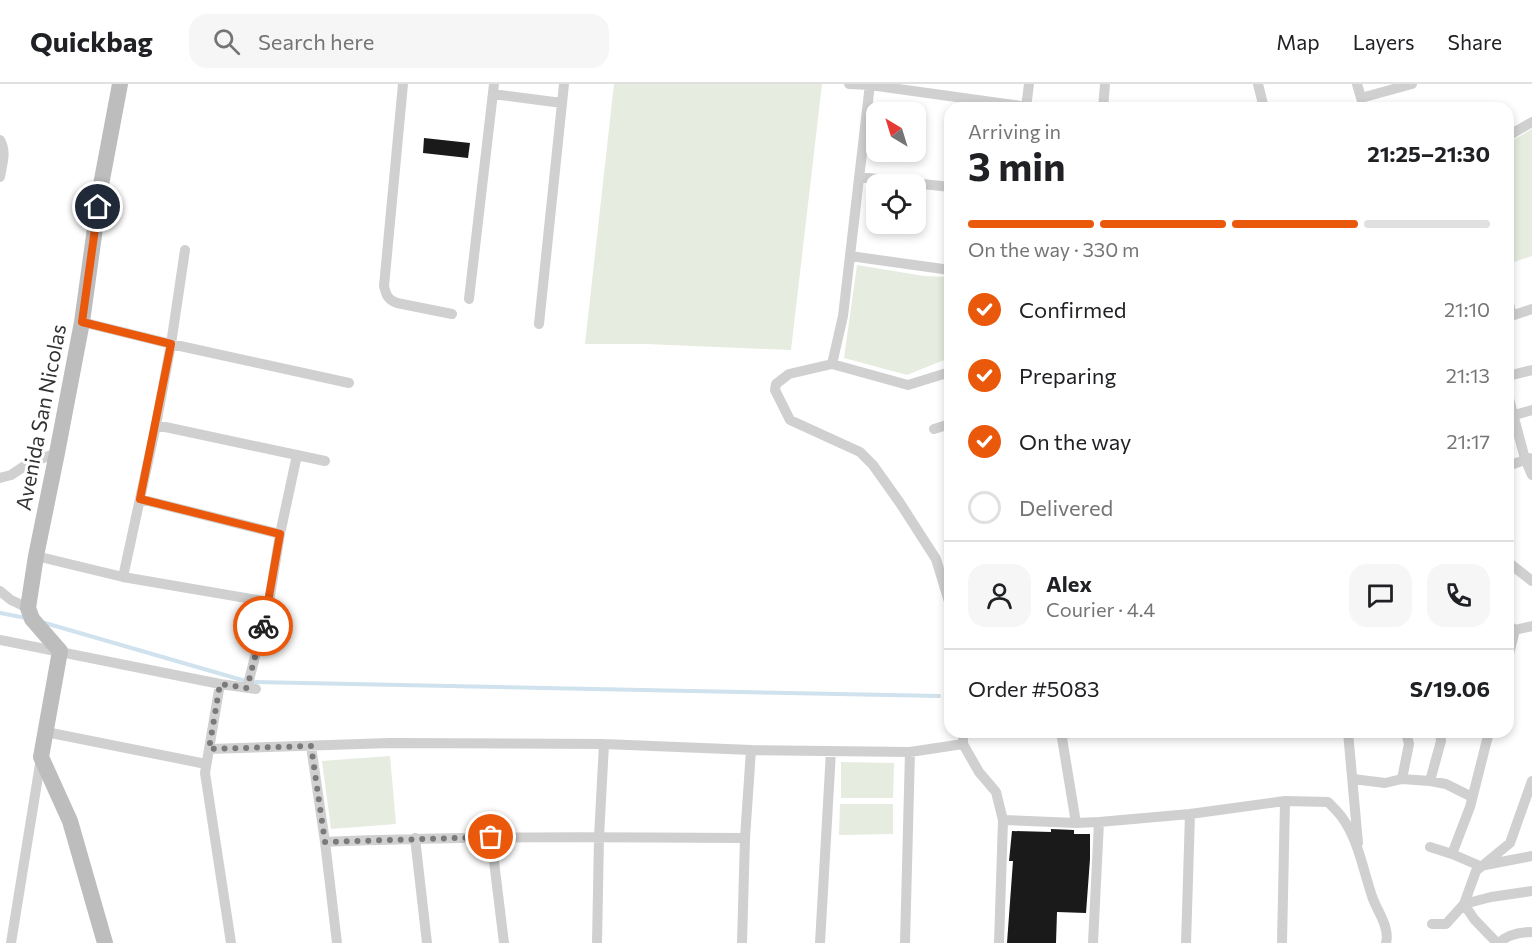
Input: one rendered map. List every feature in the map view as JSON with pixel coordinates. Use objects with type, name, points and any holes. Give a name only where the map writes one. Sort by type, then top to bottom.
[{"type":"street","name":"Avenida San Nicolas","points":[[28,608],[82,322],[101,184],[120,84]]},
{"type":"street","points":[[403,84],[385,294],[397,303],[452,314]]},
{"type":"street","points":[[539,324],[564,84]]},
{"type":"street","points":[[849,84],[988,102]]},
{"type":"street","points":[[1029,84],[1029,102]]},
{"type":"street","points":[[1104,102],[1105,84]]},
{"type":"street","points":[[1257,84],[1262,102]]},
{"type":"street","points":[[1357,84],[1362,102]]},
{"type":"street","points":[[1365,102],[1412,84]]},
{"type":"street","points":[[832,364],[843,316],[870,85]]},
{"type":"street","points":[[469,299],[493,89],[562,103]]},
{"type":"street","points":[[1514,132],[1532,122]]},
{"type":"street","points":[[0,140],[4,154],[0,177]]},
{"type":"street","points":[[859,177],[944,187]]},
{"type":"street","points":[[123,577],[156,425],[185,250]]},
{"type":"street","points":[[850,256],[944,269]]},
{"type":"street","points":[[1514,315],[1532,309]]},
{"type":"street","points":[[82,322],[349,383]]},
{"type":"street","points":[[944,374],[908,386],[832,364],[789,374],[776,384],[775,390],[790,420],[860,452],[873,465],[936,559],[944,585]]},
{"type":"street","points":[[1514,374],[1532,370]]},
{"type":"street","points":[[1514,415],[1532,410]]},
{"type":"street","points":[[156,425],[325,461]]},
{"type":"street","points":[[1514,425],[1529,458],[1532,475]]},
{"type":"street","points":[[934,429],[944,426]]},
{"type":"street","points":[[0,478],[11,475],[29,463],[57,453]]},
{"type":"street","points":[[0,640],[251,689],[297,455]]},
{"type":"street","points":[[1514,464],[1529,458]]},
{"type":"street","points":[[140,499],[280,534]]},
{"type":"street","points":[[36,556],[123,577],[268,602]]},
{"type":"street","points":[[1514,567],[1532,581]]},
{"type":"street","points":[[0,591],[11,600],[28,608],[32,619],[60,651]]},
{"type":"street","points":[[1514,629],[1532,626]]},
{"type":"street","points":[[10,943],[60,651]]},
{"type":"street","points":[[220,684],[205,773],[231,943]]},
{"type":"street","points":[[963,738],[963,744],[979,772],[996,792],[1003,820],[999,943]]},
{"type":"street","points":[[1062,738],[1076,823]]},
{"type":"street","points":[[1349,738],[1358,849]]},
{"type":"street","points":[[1402,779],[1409,744],[1408,738]]},
{"type":"street","points":[[1430,781],[1441,738]]},
{"type":"street","points":[[1452,854],[1472,797],[1487,738]]},
{"type":"street","points":[[209,749],[390,742],[604,744],[751,750],[910,752],[963,744]]},
{"type":"street","points":[[597,943],[604,744]]},
{"type":"street","points":[[43,746],[206,764]]},
{"type":"street","points":[[43,746],[70,821],[105,943]]},
{"type":"street","points":[[43,746],[77,819],[113,943]]},
{"type":"street","points":[[311,746],[337,943]]},
{"type":"street","points":[[742,943],[745,838],[751,750]]},
{"type":"street","points":[[820,943],[831,751]]},
{"type":"street","points":[[905,943],[910,752]]},
{"type":"street","points":[[1353,779],[1385,783],[1402,779],[1430,781],[1446,784],[1472,797]]},
{"type":"street","points":[[1432,924],[1446,924],[1464,904],[1476,871],[1510,843],[1532,781]]},
{"type":"street","points":[[1003,820],[1099,822],[1190,814],[1285,801],[1328,802],[1341,816],[1358,849],[1373,900],[1384,925],[1386,943]]},
{"type":"street","points":[[1282,943],[1285,801]]},
{"type":"street","points":[[1186,943],[1190,814]]},
{"type":"street","points":[[1093,943],[1099,822]]},
{"type":"street","points":[[325,842],[491,837],[745,838]]},
{"type":"street","points":[[491,837],[504,943]]},
{"type":"street","points":[[415,838],[427,943]]},
{"type":"street","points":[[1430,847],[1480,866],[1532,856]]},
{"type":"street","points":[[1464,904],[1491,897],[1532,891]]},
{"type":"street","points":[[1464,904],[1474,919],[1498,943],[1505,937],[1521,932],[1532,932]]},
{"type":"shaded area","points":[[614,84],[822,84],[791,350],[647,344],[585,344]]},
{"type":"shaded area","points":[[1532,129],[1532,256],[1514,262],[1514,140]]},
{"type":"shaded area","points":[[857,265],[924,276],[944,277],[944,360],[907,375],[844,358]]},
{"type":"shaded area","points":[[390,756],[396,824],[331,829],[322,761]]},
{"type":"shaded area","points":[[841,762],[894,763],[893,798],[841,798]]},
{"type":"shaded area","points":[[840,804],[893,804],[893,834],[839,835]]},
{"type":"building","points":[[424,138],[470,143],[468,158],[423,153]]},
{"type":"building","points":[[1051,829],[1074,830],[1074,834],[1090,834],[1086,913],[1057,912],[1056,943],[1007,943],[1013,861],[1009,861],[1012,831],[1051,832]]},
{"type":"waterway","points":[[0,613],[26,618]]},
{"type":"waterway","points":[[45,623],[249,682],[939,696]]},
{"type":"way so far","points":[[263,626],[247,688],[220,684],[209,749],[311,746],[325,842],[491,837]]},
{"type":"route","points":[[98,207],[82,322],[171,344],[140,499],[280,534],[263,626]]}]
